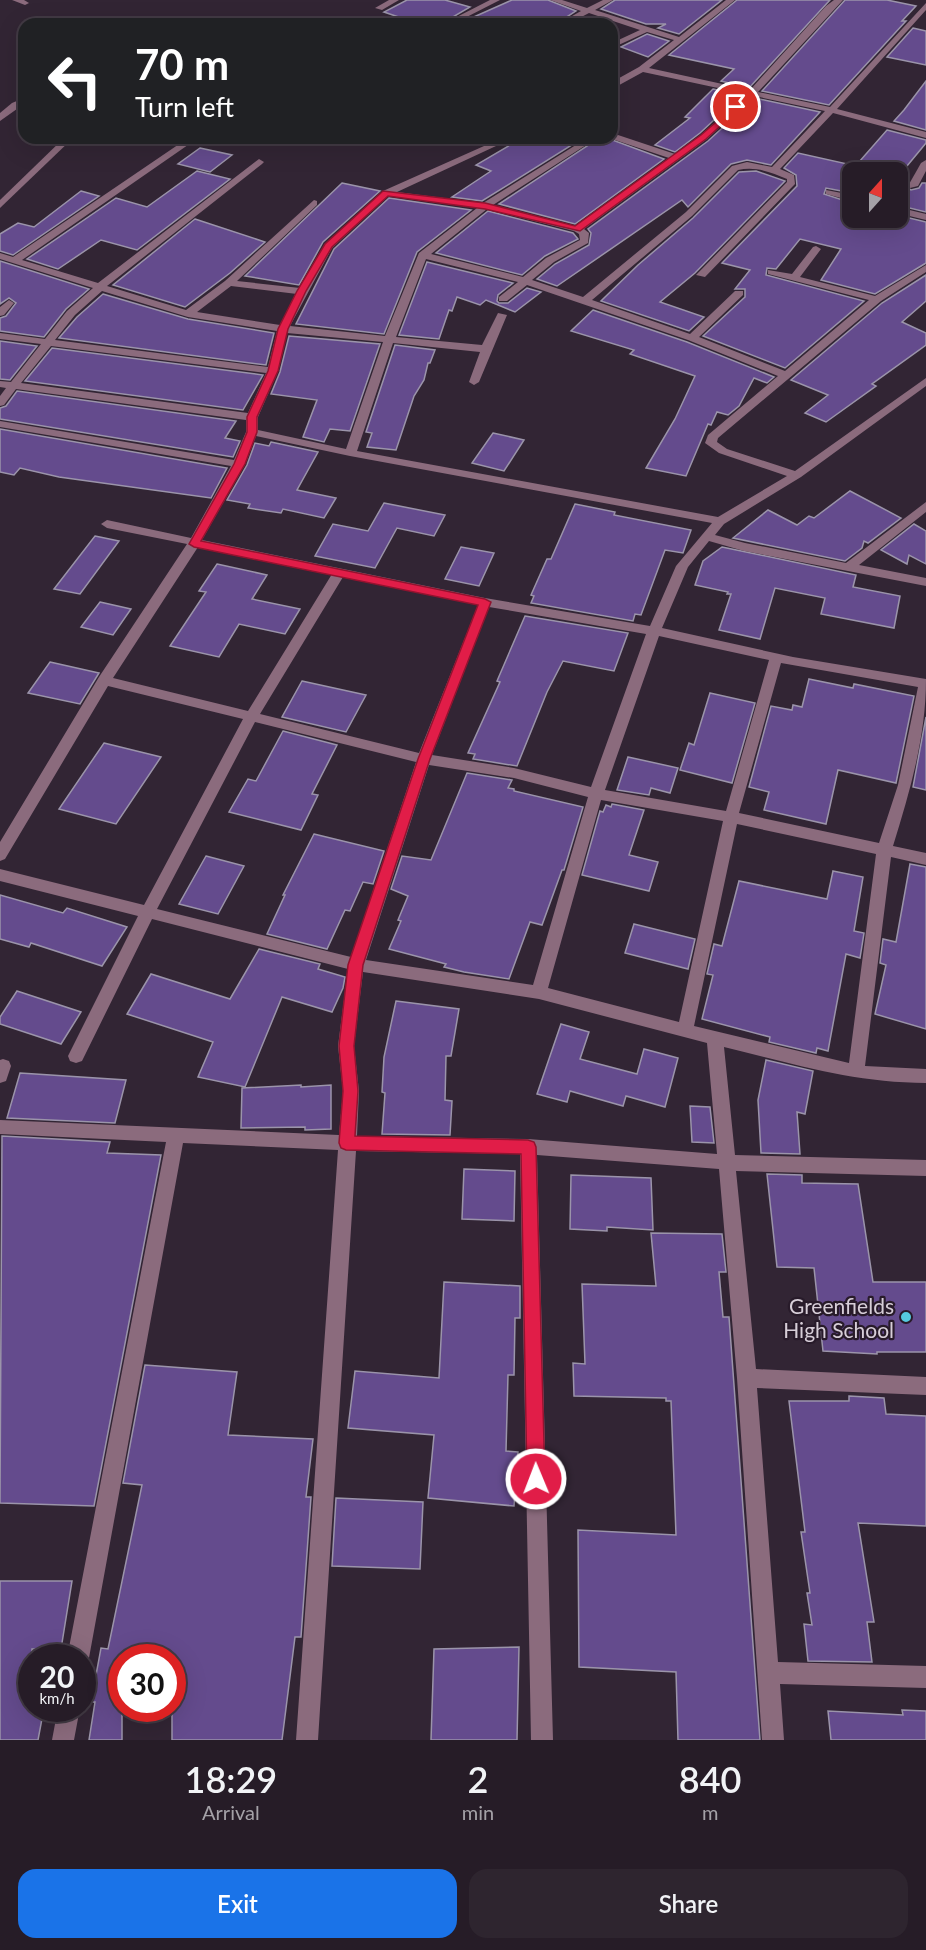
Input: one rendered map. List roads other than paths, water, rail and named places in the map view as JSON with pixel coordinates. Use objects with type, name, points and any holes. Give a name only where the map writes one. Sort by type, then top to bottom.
[{"type":"street","points":[[16,0],[26,3]]},
{"type":"street","points":[[379,8],[395,0]]},
{"type":"street","points":[[459,18],[496,0]]},
{"type":"street","points":[[554,0],[612,18]]},
{"type":"street","points":[[573,18],[609,0]]},
{"type":"street","points":[[618,83],[642,69],[731,0]]},
{"type":"street","points":[[577,229],[704,137],[753,92],[828,8],[839,0]]},
{"type":"street","points":[[774,170],[926,5]]},
{"type":"street","points":[[618,20],[681,40]]},
{"type":"street","points":[[618,43],[646,29]]},
{"type":"street","points":[[642,69],[831,110],[926,135]]},
{"type":"street","points":[[0,118],[18,104]]},
{"type":"street","points":[[618,138],[675,157]]},
{"type":"street","points":[[0,205],[63,144]]},
{"type":"street","points":[[15,260],[185,144]]},
{"type":"street","points":[[0,855],[104,680],[194,544],[239,464],[252,432],[252,417],[273,371],[283,329],[328,246],[386,193],[496,144]]},
{"type":"street","points":[[350,453],[389,340],[423,255],[485,206],[583,144]]},
{"type":"street","points":[[0,403],[71,313],[101,286],[259,162]]},
{"type":"street","points":[[913,186],[926,163]]},
{"type":"street","points":[[584,302],[689,214],[735,168],[747,165],[774,170],[790,177],[792,182],[701,276]]},
{"type":"street","points":[[829,192],[842,195]]},
{"type":"street","points":[[386,193],[485,206],[577,229],[584,233],[585,241],[550,260],[503,299]]},
{"type":"street","points":[[188,314],[230,283],[314,203]]},
{"type":"street","points":[[908,213],[926,217]]},
{"type":"street","points":[[794,278],[816,249]]},
{"type":"street","points":[[423,255],[524,280],[692,338],[786,375]]},
{"type":"street","points":[[0,256],[188,314],[283,329],[486,349]]},
{"type":"street","points":[[797,475],[723,451],[711,443],[712,437],[877,299],[926,268]]},
{"type":"street","points":[[772,273],[877,299]]},
{"type":"street","points":[[230,283],[302,291]]},
{"type":"street","points":[[692,338],[739,293]]},
{"type":"street","points":[[0,313],[9,303]]},
{"type":"street","points":[[474,382],[502,315]]},
{"type":"street","points":[[0,336],[273,371]]},
{"type":"street","points":[[539,992],[596,794],[654,631],[682,567],[720,521],[797,475],[926,381]]},
{"type":"street","points":[[0,384],[252,417]]},
{"type":"street","points":[[0,424],[239,464]]},
{"type":"street","points":[[252,432],[350,453],[720,521]]},
{"type":"street","points":[[849,567],[926,506]]},
{"type":"street","points":[[107,524],[194,544],[340,571],[485,602],[654,631],[776,658],[925,684],[904,785],[884,852],[856,1072]]},
{"type":"street","points":[[708,537],[744,547],[926,582]]},
{"type":"street","points":[[76,1056],[147,912],[250,718],[340,571]]},
{"type":"street","points":[[307,1740],[351,1091],[346,1046],[356,965],[424,759],[485,602]]},
{"type":"street","points":[[685,1030],[731,817],[776,658]]},
{"type":"street","points":[[104,680],[250,718],[424,759],[514,773],[596,794],[731,817],[884,852],[926,859]]},
{"type":"street","points":[[0,875],[356,965],[539,992],[856,1072],[894,1076],[926,1076]]},
{"type":"street","points":[[715,1038],[747,1378],[773,1740]]},
{"type":"street","points":[[0,1127],[346,1143],[528,1147],[727,1163],[838,1168],[926,1168]]},
{"type":"street","points":[[81,1644],[176,1134]]},
{"type":"street","points":[[528,1147],[542,1740]]},
{"type":"street","points":[[747,1378],[926,1386]]},
{"type":"street","points":[[768,1673],[926,1677]]},
{"type":"street","points":[[63,1740],[66,1722]]},
{"type":"place","name":"Greenfields High School","points":[[906,1317]]}]
